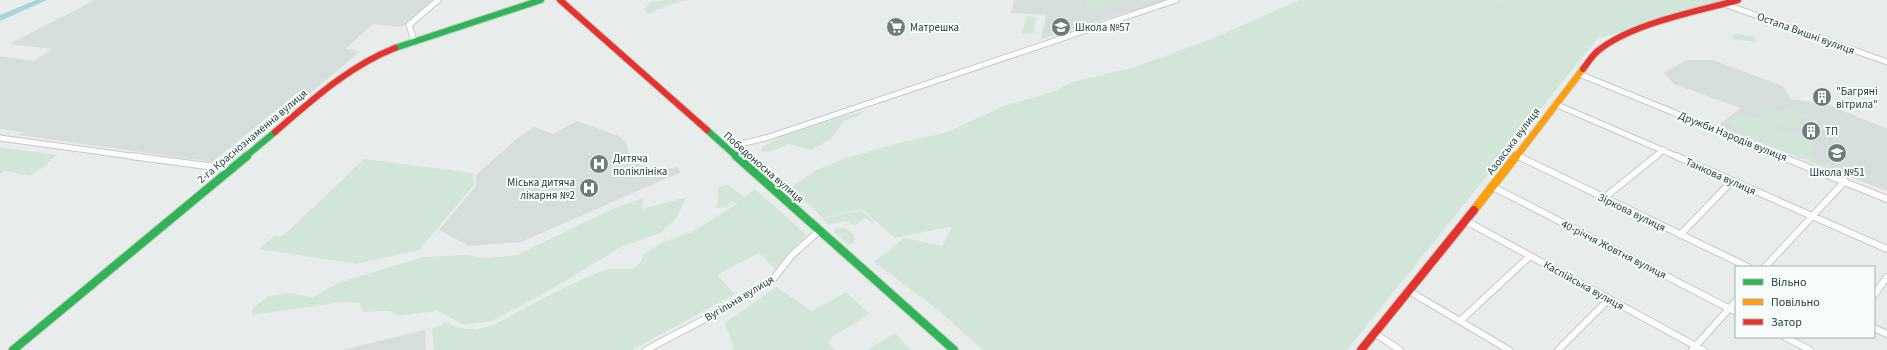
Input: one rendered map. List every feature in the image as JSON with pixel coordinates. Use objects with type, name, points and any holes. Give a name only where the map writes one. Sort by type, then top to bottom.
[{"type":"street","points":[[414,41],[410,25],[438,0]]},
{"type":"street","name":"2-га Краснознаменна вулиця","points":[[13,350],[339,80],[374,58],[414,41],[541,0]]},
{"type":"street","name":"Победоносна вулиця","points":[[560,0],[954,350]]},
{"type":"street","points":[[726,148],[769,137],[1176,0]]},
{"type":"street","name":"Азовська вулиця","points":[[1361,350],[1518,156],[1590,58],[1610,43],[1639,30],[1738,0]]},
{"type":"street","name":"Остапа Вишні вулиця","points":[[1724,4],[1887,62]]},
{"type":"street","name":"Дружби Народів вулиця","points":[[1579,74],[1887,199]]},
{"type":"street","name":"Танкова вулиця","points":[[1555,104],[1887,249]]},
{"type":"street","points":[[0,138],[230,169]]},
{"type":"street","points":[[1604,198],[1663,150]]},
{"type":"street","name":"Зіркова вулиця","points":[[1518,156],[1746,266]]},
{"type":"street","points":[[1680,235],[1732,181]]},
{"type":"street","points":[[1766,266],[1845,181]]},
{"type":"street","name":"40-річчя Жовтня вулиця","points":[[1493,187],[1733,310]]},
{"type":"street","name":"Каспійська вулиця","points":[[1466,221],[1609,299],[1694,348],[1703,350]]},
{"type":"street","name":"Вугільна вулиця","points":[[646,350],[734,303],[774,278],[792,255],[819,231]]},
{"type":"street","points":[[1460,321],[1530,256]]},
{"type":"street","points":[[1875,294],[1887,277]]},
{"type":"street","points":[[1409,291],[1509,350]]},
{"type":"street","points":[[1558,350],[1609,299]]},
{"type":"street","points":[[1694,348],[1733,310]]},
{"type":"street","points":[[1875,328],[1887,334]]},
{"type":"street","points":[[1374,333],[1400,350]]},
{"type":"street","points":[[1787,338],[1810,350]]},
{"type":"shaded area","points":[[95,0],[228,0],[207,15],[229,0],[433,0],[402,27],[373,24],[345,49],[360,51],[331,76],[309,94],[297,93],[212,162],[19,135],[22,132],[0,129],[0,56],[34,61],[52,49],[9,44]]},
{"type":"shaded area","name":"Школа №57","points":[[1014,0],[1167,0],[1041,39],[1046,15],[1011,13]]},
{"type":"shaded area","name":"Школа №51","points":[[1686,60],[1713,60],[1783,86],[1791,99],[1829,105],[1887,129],[1887,191],[1717,126],[1741,108],[1674,84],[1664,73]]},
{"type":"shaded area","points":[[577,121],[619,136],[626,143],[632,162],[658,171],[677,167],[681,172],[521,242],[469,246],[439,230],[476,186],[476,175],[516,139],[534,127],[553,134]]},
{"type":"shaded area","points":[[425,330],[426,350],[342,350]]},
{"type":"green space","points":[[664,0],[685,0],[655,10],[656,11],[648,14],[644,9],[651,2]]},
{"type":"green space","points":[[1088,0],[1119,0],[1119,3],[1104,2],[1103,9],[1086,8]]},
{"type":"green space","points":[[1300,0],[1500,0],[1492,5],[1501,0],[1725,0],[1597,39],[1347,350],[983,350],[938,310],[874,262],[904,238],[942,246],[953,226],[895,238],[862,209],[823,218],[791,188],[814,171],[844,159],[902,142],[947,132],[1004,106],[1052,92],[1073,82],[1135,67],[1214,38]]},
{"type":"green space","points":[[1027,16],[1037,17],[1033,34],[1022,33]]},
{"type":"green space","points":[[1735,33],[1753,37],[1758,42],[1735,40],[1730,34],[1737,35]]},
{"type":"green space","points":[[866,110],[859,116],[844,121],[831,139],[811,150],[789,144],[772,151],[762,152],[761,149],[770,143],[796,131]]},
{"type":"green space","points":[[1758,110],[1804,112],[1809,119],[1796,118],[1803,127],[1780,126],[1778,128],[1810,141],[1814,151],[1803,154],[1805,156],[1851,174],[1849,177],[1737,133],[1739,130],[1731,125],[1729,120],[1737,115],[1764,118]]},
{"type":"green space","points":[[0,147],[58,155],[30,176],[5,171],[0,174]]},
{"type":"green space","points":[[364,159],[473,173],[474,185],[419,250],[357,264],[259,249],[274,236],[283,236]]},
{"type":"green space","points":[[727,185],[745,197],[755,189],[806,235],[775,269],[759,253],[717,275],[735,294],[632,350],[434,350],[432,329],[446,322],[456,327],[475,330],[493,325],[559,290],[599,272],[609,269],[633,269],[641,262],[644,254],[663,242],[694,231],[738,203],[731,201],[726,208],[715,208],[719,200],[717,193],[719,187]]},
{"type":"green space","points":[[687,197],[675,220],[660,233],[621,247],[550,290],[492,321],[465,325],[437,311],[398,316],[388,311],[363,312],[360,303],[344,302],[252,315],[252,309],[269,296],[289,293],[313,297],[341,282],[423,257],[466,255],[489,258],[517,255],[610,210],[643,198],[642,209]]},
{"type":"green space","points":[[861,210],[874,221],[872,223],[866,218],[855,225],[845,221],[828,225],[822,219]]},
{"type":"green space","points":[[836,228],[845,228],[854,235],[854,243],[849,245],[835,233],[834,230]]},
{"type":"green space","points":[[776,287],[812,311],[846,292],[870,314],[833,336],[828,343],[835,350],[734,350],[725,323]]},
{"type":"green space","points":[[895,333],[911,350],[867,350]]},
{"type":"waterway","points":[[0,18],[43,0]]},
{"type":"traffic: fast","points":[[395,48],[541,0]]},
{"type":"traffic: fast","points":[[707,130],[954,350]]},
{"type":"traffic: fast","points":[[13,350],[275,132]]},
{"type":"traffic: slow","points":[[1474,210],[1583,69]]},
{"type":"traffic: jam","points":[[560,0],[707,130]]},
{"type":"traffic: jam","points":[[1583,69],[1599,50],[1628,34],[1665,20],[1738,0]]},
{"type":"traffic: jam","points":[[275,132],[332,84],[364,62],[395,48]]},
{"type":"traffic: jam","points":[[1361,350],[1474,210]]},
{"type":"place","name":"Матрешка","points":[[896,27]]},
{"type":"place","name":"Школа №57","points":[[1061,27]]},
{"type":"place","name":"\"Багряні вітрила\"","points":[[1822,97]]},
{"type":"place","name":"ТП","points":[[1811,131]]},
{"type":"place","name":"Школа №51","points":[[1837,153]]},
{"type":"place","name":"Дитяча поліклініка","points":[[599,164]]},
{"type":"place","name":"Міська дитяча лікарня №2","points":[[589,188]]}]
